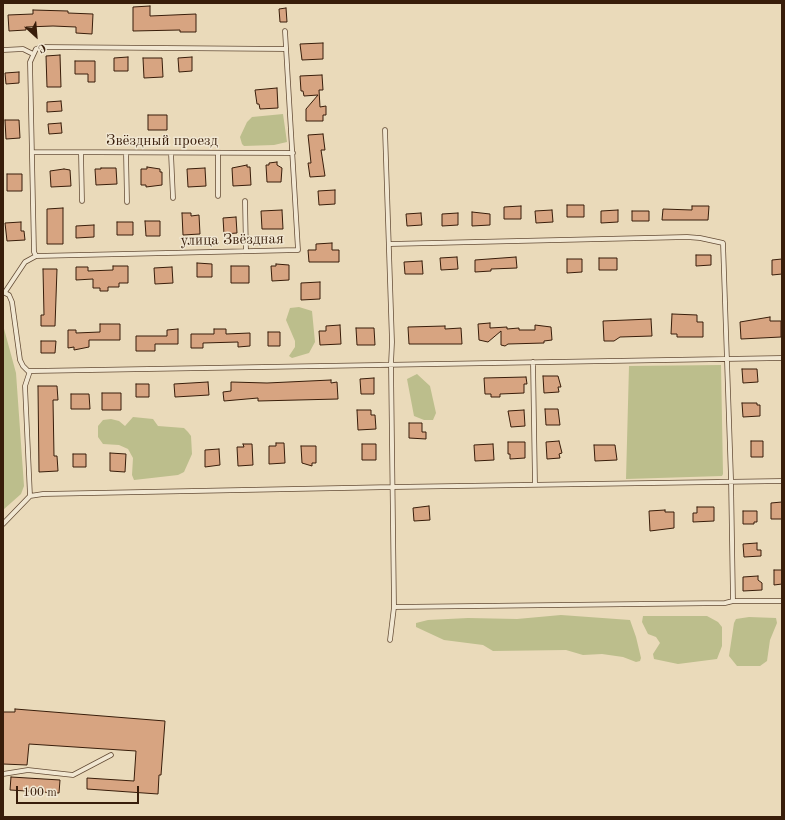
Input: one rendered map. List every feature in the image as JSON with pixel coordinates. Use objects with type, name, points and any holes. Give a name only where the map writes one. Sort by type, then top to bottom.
[{"type":"lane","name":"улица Звёздная","points":[[36,256],[298,250],[285,31]]},
{"type":"lane","points":[[286,49],[42,47],[33,54],[30,62],[34,252],[36,256],[25,262],[4,292],[9,295],[12,302],[20,360],[23,366],[30,371],[782,358]]},
{"type":"lane","points":[[3,50],[23,49],[33,54]]},
{"type":"lane","points":[[385,130],[390,244],[389,278],[392,342],[394,607],[390,640]]},
{"type":"lane","name":"Звёздный проезд","points":[[32,152],[292,153]]},
{"type":"lane","points":[[81,152],[82,201]]},
{"type":"lane","points":[[171,152],[173,198]]},
{"type":"lane","points":[[126,153],[127,202]]},
{"type":"lane","points":[[218,153],[218,196]]},
{"type":"lane","points":[[245,201],[246,251]]},
{"type":"lane","points":[[390,244],[687,238],[700,238],[723,242],[731,482],[733,602]]},
{"type":"lane","points":[[533,362],[535,485]]},
{"type":"lane","points":[[30,371],[25,386],[30,496]]},
{"type":"lane","points":[[3,524],[30,496],[393,487],[782,482]]},
{"type":"lane","points":[[394,607],[782,601]]},
{"type":"lane","points":[[3,774],[28,770],[73,774],[111,755]]},
{"type":"green space","points":[[283,114],[287,142],[274,145],[244,146],[242,144],[240,137],[247,122],[252,117]]},
{"type":"green space","points":[[299,307],[312,311],[315,342],[309,353],[292,358],[289,356],[295,347],[295,341],[286,320],[290,308]]},
{"type":"green space","points":[[3,325],[16,373],[24,486],[21,494],[3,510]]},
{"type":"green space","points":[[721,365],[722,476],[626,479],[629,366]]},
{"type":"green space","points":[[417,374],[430,386],[436,413],[433,420],[424,420],[414,416],[407,379]]},
{"type":"green space","points":[[133,417],[153,419],[158,426],[184,428],[188,432],[191,436],[192,454],[184,472],[178,475],[134,480],[132,475],[133,458],[128,449],[119,445],[103,444],[98,437],[98,426],[103,420],[111,419],[119,421],[125,426]]},
{"type":"green space","points":[[561,615],[630,620],[636,637],[641,658],[640,661],[636,662],[623,657],[602,654],[583,655],[566,650],[493,651],[483,645],[444,640],[416,627],[416,623],[428,620],[468,618],[517,619]]},
{"type":"green space","points":[[643,616],[707,616],[718,622],[722,627],[722,646],[717,659],[678,664],[654,659],[653,654],[660,643],[656,637],[648,634],[642,622]]},
{"type":"green space","points":[[749,617],[776,618],[777,623],[770,640],[767,661],[760,666],[737,666],[729,656],[734,623],[736,619]]},
{"type":"building","points":[[150,6],[150,16],[196,14],[196,32],[180,32],[180,30],[133,31],[133,7]]},
{"type":"building","points":[[286,8],[287,22],[280,22],[279,9]]},
{"type":"building","points":[[33,10],[68,11],[68,13],[93,14],[92,34],[76,33],[76,27],[53,26],[26,27],[26,30],[9,31],[8,15],[33,14]]},
{"type":"building","points":[[323,43],[323,59],[302,60],[300,44]]},
{"type":"building","points":[[60,55],[61,87],[47,87],[46,56]]},
{"type":"building","points":[[128,57],[128,71],[114,71],[114,58]]},
{"type":"building","points":[[192,57],[192,71],[179,72],[178,58]]},
{"type":"building","points":[[143,58],[162,58],[163,77],[144,78]]},
{"type":"building","points":[[75,61],[95,61],[95,82],[88,82],[88,74],[75,74]]},
{"type":"building","points":[[19,72],[19,83],[6,84],[5,73]]},
{"type":"building","points":[[322,75],[323,90],[319,90],[320,107],[326,106],[326,115],[323,115],[323,121],[306,121],[306,109],[318,95],[304,96],[303,91],[301,91],[300,76]]},
{"type":"building","points":[[277,88],[278,108],[260,109],[259,104],[257,104],[255,90]]},
{"type":"building","points":[[61,101],[62,111],[47,112],[47,102]]},
{"type":"building","points":[[148,115],[167,115],[167,130],[148,130]]},
{"type":"building","points":[[5,120],[19,120],[20,138],[6,139]]},
{"type":"building","points":[[61,123],[62,133],[49,134],[48,124]]},
{"type":"building","points":[[323,134],[325,150],[321,150],[325,176],[310,177],[308,163],[311,163],[308,135]]},
{"type":"building","points":[[277,162],[277,165],[282,168],[281,182],[267,182],[266,165]]},
{"type":"building","points":[[247,165],[247,167],[250,167],[251,185],[233,186],[232,168]]},
{"type":"building","points":[[147,167],[160,169],[160,172],[162,172],[162,185],[146,187],[146,185],[141,185],[141,169],[147,169]]},
{"type":"building","points":[[116,168],[117,184],[96,185],[95,169]]},
{"type":"building","points":[[205,168],[206,186],[188,187],[187,169]]},
{"type":"building","points":[[64,169],[70,170],[71,186],[51,187],[50,171]]},
{"type":"building","points":[[7,174],[22,174],[22,191],[7,191]]},
{"type":"building","points":[[335,190],[335,204],[319,205],[318,191]]},
{"type":"building","points":[[567,205],[584,205],[584,217],[567,217]]},
{"type":"building","points":[[521,206],[521,219],[504,219],[504,207]]},
{"type":"building","points":[[692,206],[709,206],[708,220],[662,220],[663,209],[692,210]]},
{"type":"building","points":[[63,208],[63,244],[47,244],[47,209]]},
{"type":"building","points":[[282,210],[283,229],[262,229],[261,211]]},
{"type":"building","points":[[552,210],[553,222],[536,223],[535,211]]},
{"type":"building","points":[[618,210],[618,222],[601,223],[601,211]]},
{"type":"building","points":[[632,211],[649,211],[649,221],[632,221]]},
{"type":"building","points":[[472,212],[490,214],[490,225],[472,226]]},
{"type":"building","points":[[182,213],[191,213],[191,216],[199,215],[200,234],[183,235]]},
{"type":"building","points":[[421,213],[422,225],[407,226],[406,214]]},
{"type":"building","points":[[458,213],[458,225],[442,226],[442,214]]},
{"type":"building","points":[[236,217],[237,233],[224,234],[223,218]]},
{"type":"building","points":[[145,221],[160,221],[160,236],[146,236]]},
{"type":"building","points":[[21,222],[21,231],[24,231],[25,240],[7,241],[5,223]]},
{"type":"building","points":[[117,222],[133,222],[133,235],[117,235]]},
{"type":"building","points":[[94,225],[94,237],[76,238],[76,226]]},
{"type":"building","points":[[332,243],[332,250],[339,250],[339,262],[309,262],[308,250],[316,250],[316,244]]},
{"type":"building","points":[[696,255],[711,255],[711,265],[696,266]]},
{"type":"building","points":[[457,257],[458,269],[441,270],[440,258]]},
{"type":"building","points":[[516,257],[517,268],[491,269],[491,271],[475,272],[475,260]]},
{"type":"building","points":[[599,258],[617,258],[617,270],[599,270]]},
{"type":"building","points":[[567,259],[582,259],[582,272],[567,273]]},
{"type":"building","points":[[782,259],[782,274],[772,275],[772,260]]},
{"type":"building","points":[[422,261],[423,274],[405,274],[404,262]]},
{"type":"building","points":[[197,263],[212,264],[212,277],[197,277]]},
{"type":"building","points":[[276,264],[289,265],[289,280],[272,281],[271,266],[276,266]]},
{"type":"building","points":[[113,266],[128,266],[128,283],[119,283],[119,287],[108,287],[108,291],[100,291],[100,288],[93,288],[93,279],[76,280],[76,267],[88,267],[88,271],[113,270]]},
{"type":"building","points":[[231,266],[249,266],[249,283],[231,283]]},
{"type":"building","points":[[172,267],[173,283],[155,284],[154,268]]},
{"type":"building","points":[[43,269],[57,269],[55,326],[41,326],[41,315],[44,315]]},
{"type":"building","points":[[320,282],[320,299],[301,300],[301,283]]},
{"type":"building","points":[[672,314],[697,315],[697,322],[703,322],[703,337],[677,337],[677,334],[671,334]]},
{"type":"building","points":[[770,317],[770,321],[781,321],[781,337],[741,339],[740,322]]},
{"type":"building","points":[[651,319],[652,336],[620,337],[614,341],[604,341],[603,321]]},
{"type":"building","points":[[490,323],[490,328],[507,327],[507,329],[519,328],[519,330],[535,330],[535,325],[551,327],[552,340],[544,341],[544,343],[508,344],[505,346],[501,345],[501,331],[488,342],[479,340],[478,324]]},
{"type":"building","points":[[100,324],[120,324],[120,340],[89,340],[89,347],[74,350],[74,347],[68,348],[68,330],[76,330],[76,333],[100,332]]},
{"type":"building","points":[[340,325],[341,344],[320,345],[319,331],[326,331],[326,326]]},
{"type":"building","points":[[445,326],[445,329],[461,328],[462,344],[409,344],[408,327]]},
{"type":"building","points":[[356,328],[374,328],[375,345],[357,345]]},
{"type":"building","points":[[178,329],[178,344],[155,344],[155,351],[136,351],[136,336],[167,336],[167,330]]},
{"type":"building","points":[[214,329],[226,329],[226,334],[250,333],[250,346],[238,347],[238,342],[203,343],[203,348],[191,348],[191,334],[214,334]]},
{"type":"building","points":[[268,332],[280,332],[280,346],[268,346]]},
{"type":"building","points":[[41,341],[56,341],[55,353],[41,353]]},
{"type":"building","points":[[742,369],[757,369],[758,382],[743,383]]},
{"type":"building","points":[[543,376],[558,376],[561,387],[558,387],[559,392],[544,393]]},
{"type":"building","points":[[526,377],[527,384],[524,384],[524,393],[500,394],[500,397],[491,397],[491,394],[485,394],[484,378]]},
{"type":"building","points":[[374,378],[374,394],[361,394],[360,379]]},
{"type":"building","points":[[331,380],[331,383],[337,382],[338,399],[258,401],[258,398],[224,401],[223,392],[231,391],[231,382],[267,383]]},
{"type":"building","points":[[208,382],[209,395],[175,397],[174,384]]},
{"type":"building","points":[[136,384],[149,384],[149,397],[136,397]]},
{"type":"building","points":[[38,386],[57,386],[58,400],[53,400],[54,456],[57,456],[58,471],[39,472]]},
{"type":"building","points":[[102,393],[121,393],[121,410],[102,410]]},
{"type":"building","points":[[71,394],[89,394],[90,409],[71,409]]},
{"type":"building","points":[[742,403],[757,403],[757,405],[760,405],[760,416],[743,417]]},
{"type":"building","points":[[545,409],[558,409],[560,425],[546,425]]},
{"type":"building","points":[[357,410],[371,410],[371,415],[375,415],[376,429],[358,430]]},
{"type":"building","points":[[524,410],[525,426],[511,427],[508,411]]},
{"type":"building","points":[[409,423],[422,423],[422,432],[426,432],[426,439],[409,438]]},
{"type":"building","points":[[559,441],[562,453],[559,454],[560,458],[547,459],[546,442]]},
{"type":"building","points":[[751,441],[763,441],[763,457],[751,457]]},
{"type":"building","points":[[508,442],[525,442],[525,458],[510,459],[510,454],[508,454]]},
{"type":"building","points":[[276,443],[284,443],[285,463],[269,464],[269,446],[276,446]]},
{"type":"building","points":[[243,444],[252,444],[253,465],[238,466],[237,447],[244,447]]},
{"type":"building","points":[[362,444],[376,444],[376,460],[362,460]]},
{"type":"building","points":[[493,444],[494,460],[475,461],[474,445]]},
{"type":"building","points":[[594,445],[615,445],[617,460],[595,461]]},
{"type":"building","points":[[301,446],[316,446],[316,463],[312,463],[312,466],[302,463]]},
{"type":"building","points":[[219,449],[220,465],[205,467],[205,450]]},
{"type":"building","points":[[110,453],[126,454],[125,472],[110,471]]},
{"type":"building","points":[[73,454],[86,454],[86,467],[73,467]]},
{"type":"building","points":[[782,502],[782,519],[771,519],[771,503]]},
{"type":"building","points":[[429,506],[430,520],[414,521],[413,508]]},
{"type":"building","points":[[697,507],[714,507],[714,521],[693,522],[693,513],[697,513]]},
{"type":"building","points":[[665,510],[665,512],[674,512],[674,528],[650,531],[649,511]]},
{"type":"building","points":[[743,511],[757,511],[757,522],[754,522],[754,524],[743,524]]},
{"type":"building","points":[[757,543],[757,550],[761,550],[761,556],[744,557],[743,544]]},
{"type":"building","points":[[774,570],[782,570],[782,584],[774,585]]},
{"type":"building","points":[[758,576],[758,580],[762,583],[762,590],[743,591],[743,577]]},
{"type":"building","points":[[15,709],[165,721],[158,794],[87,789],[87,778],[134,781],[136,751],[29,744],[27,765],[3,764],[3,712],[15,712]]},
{"type":"building","points":[[11,777],[60,780],[59,793],[10,790]]}]
